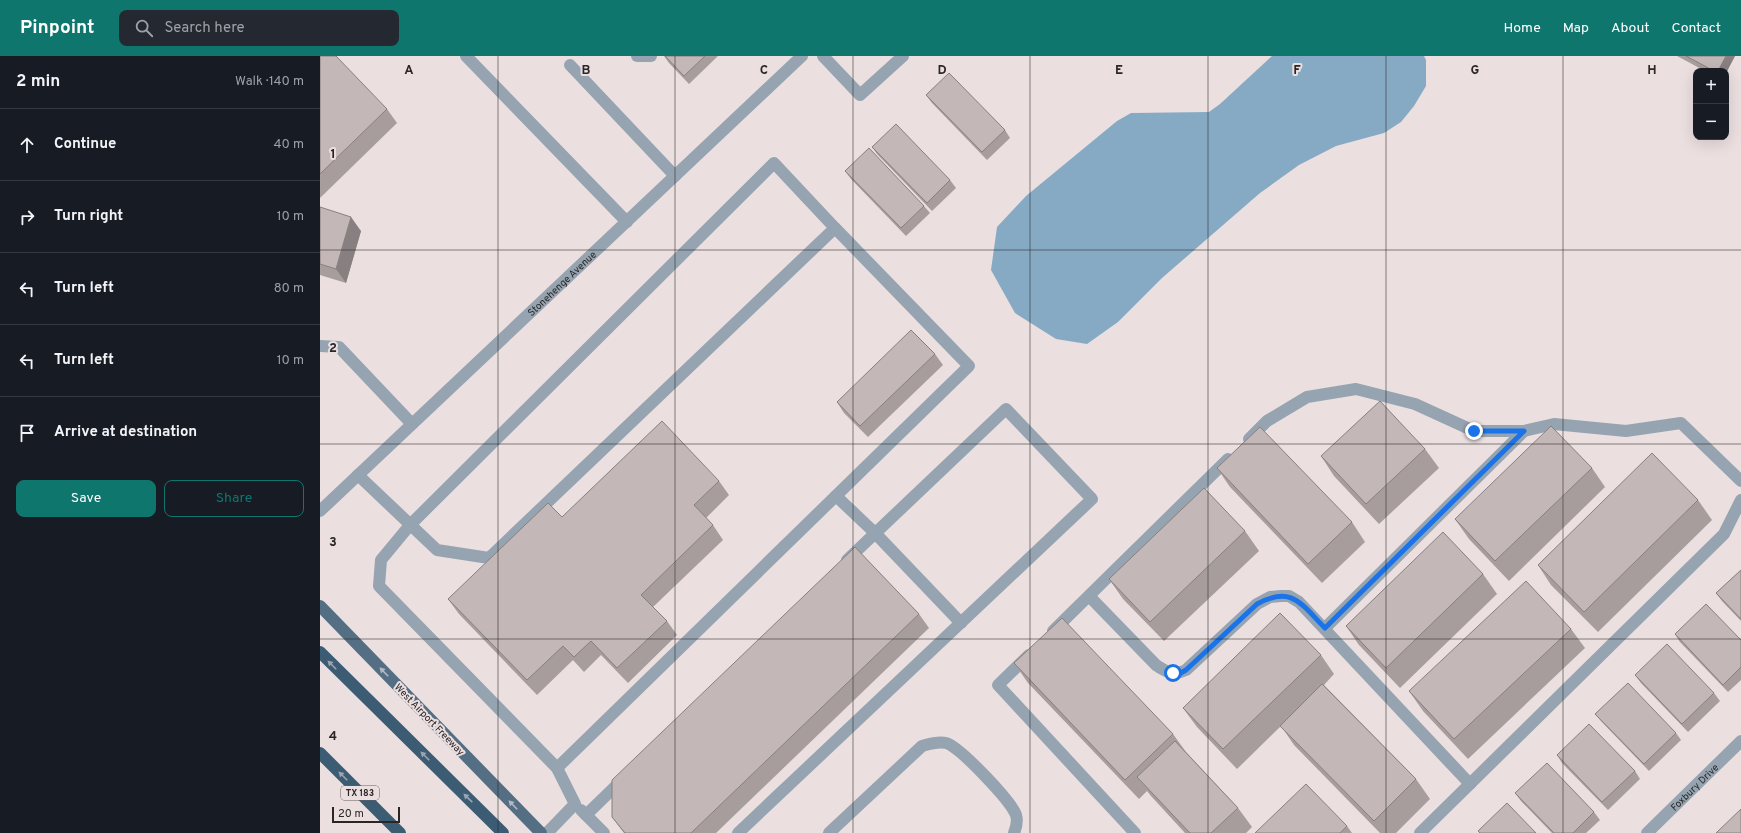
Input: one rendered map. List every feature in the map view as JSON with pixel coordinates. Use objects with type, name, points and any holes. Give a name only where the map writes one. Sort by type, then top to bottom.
[{"type":"highway","points":[[320,652],[503,833]]},
{"type":"highway","name":"TX 183","points":[[320,753],[400,833]]},
{"type":"main road","name":"West Airport Freeway","points":[[320,606],[540,833]]},
{"type":"street","points":[[466,56],[627,222]]},
{"type":"street","points":[[637,56],[651,56]]},
{"type":"street","name":"Stonehenge Avenue","points":[[320,511],[802,56]]},
{"type":"street","points":[[823,56],[860,94],[903,56]]},
{"type":"street","points":[[570,65],[675,176]]},
{"type":"street","points":[[557,768],[969,366],[774,163],[410,525],[381,560],[379,586],[557,768],[575,804],[604,833]]},
{"type":"street","points":[[358,475],[437,550],[489,558],[835,228]]},
{"type":"street","points":[[320,346],[339,347],[412,424]]},
{"type":"street","points":[[1135,833],[998,686],[1267,421],[1307,398],[1356,389],[1415,404],[1474,431],[1524,431],[1554,424],[1626,431],[1681,423],[1741,481]]},
{"type":"street","points":[[738,833],[1092,499],[1006,409],[841,566]]},
{"type":"street","points":[[1325,628],[1524,431]]},
{"type":"street","points":[[836,496],[875,533],[961,623]]},
{"type":"street","points":[[1420,833],[1724,534],[1741,500]]},
{"type":"street","points":[[1089,596],[1156,665],[1165,671],[1179,674],[1186,670],[1257,604],[1270,597],[1289,596],[1299,602],[1325,628],[1470,784]]},
{"type":"street","name":"Foxbury Drive","points":[[1647,833],[1741,741]]},
{"type":"street","points":[[829,833],[922,746],[933,743],[946,743],[959,751],[1011,805],[1016,816],[1016,829],[1014,833]]},
{"type":"street","points":[[586,815],[631,771]]},
{"type":"street","points":[[547,833],[575,804]]},
{"type":"water","points":[[1272,56],[1424,56],[1426,60],[1426,86],[1414,106],[1401,122],[1384,133],[1336,146],[1299,165],[1260,193],[1162,278],[1118,322],[1087,344],[1056,339],[1015,313],[991,270],[997,227],[1026,196],[1117,121],[1131,113],[1209,112],[1220,104]]},
{"type":"building","points":[[320,56],[336,56],[387,109],[320,174]]},
{"type":"building","points":[[665,56],[705,56],[684,76]]},
{"type":"building","points":[[1686,56],[1726,56],[1720,68],[1708,68]]},
{"type":"building","points":[[949,73],[1005,130],[982,152],[926,95]]},
{"type":"building","points":[[896,124],[950,180],[927,203],[872,147]]},
{"type":"building","points":[[869,148],[924,206],[901,228],[845,171]]},
{"type":"building","points":[[320,207],[351,217],[336,269],[320,264]]},
{"type":"building","points":[[911,330],[935,354],[860,426],[837,402]]},
{"type":"building","points":[[1380,401],[1425,449],[1366,504],[1321,456]]},
{"type":"building","points":[[662,421],[719,481],[694,505],[713,525],[641,595],[667,621],[617,668],[591,641],[574,657],[563,646],[527,680],[448,599],[548,503],[562,517]]},
{"type":"building","points":[[1551,426],[1592,468],[1495,561],[1455,519]]},
{"type":"building","points":[[1260,427],[1352,522],[1308,564],[1217,468]]},
{"type":"building","points":[[1652,453],[1698,500],[1584,612],[1538,565]]},
{"type":"building","points":[[1204,488],[1245,531],[1150,622],[1109,579]]},
{"type":"building","points":[[1443,532],[1483,574],[1386,668],[1346,626]]},
{"type":"building","points":[[855,547],[919,614],[691,833],[625,833],[612,817],[612,780]]},
{"type":"building","points":[[1741,570],[1741,619],[1716,593]]},
{"type":"building","points":[[1526,581],[1571,629],[1454,739],[1409,691]]},
{"type":"building","points":[[1706,604],[1741,640],[1741,667],[1723,685],[1675,634]]},
{"type":"building","points":[[1280,613],[1321,655],[1223,749],[1183,708]]},
{"type":"building","points":[[1062,618],[1173,734],[1125,780],[1014,663]]},
{"type":"building","points":[[1667,644],[1714,693],[1682,724],[1635,675]]},
{"type":"building","points":[[1628,683],[1676,733],[1644,764],[1595,714]]},
{"type":"building","points":[[1322,684],[1416,779],[1374,821],[1280,726]]},
{"type":"building","points":[[1589,724],[1635,771],[1602,802],[1557,755]]},
{"type":"building","points":[[1175,741],[1238,808],[1211,833],[1190,833],[1137,777]]},
{"type":"building","points":[[1547,763],[1594,812],[1573,833],[1554,833],[1515,793]]},
{"type":"building","points":[[1306,784],[1347,826],[1340,833],[1255,833]]},
{"type":"building","points":[[1507,803],[1536,833],[1480,833],[1478,831]]},
{"type":"building","points":[[1741,809],[1741,833],[1716,833]]},
{"type":"route","points":[[1173,673],[1179,674],[1186,670],[1257,604],[1270,597],[1289,596],[1299,602],[1325,628],[1524,431],[1474,431]]}]
